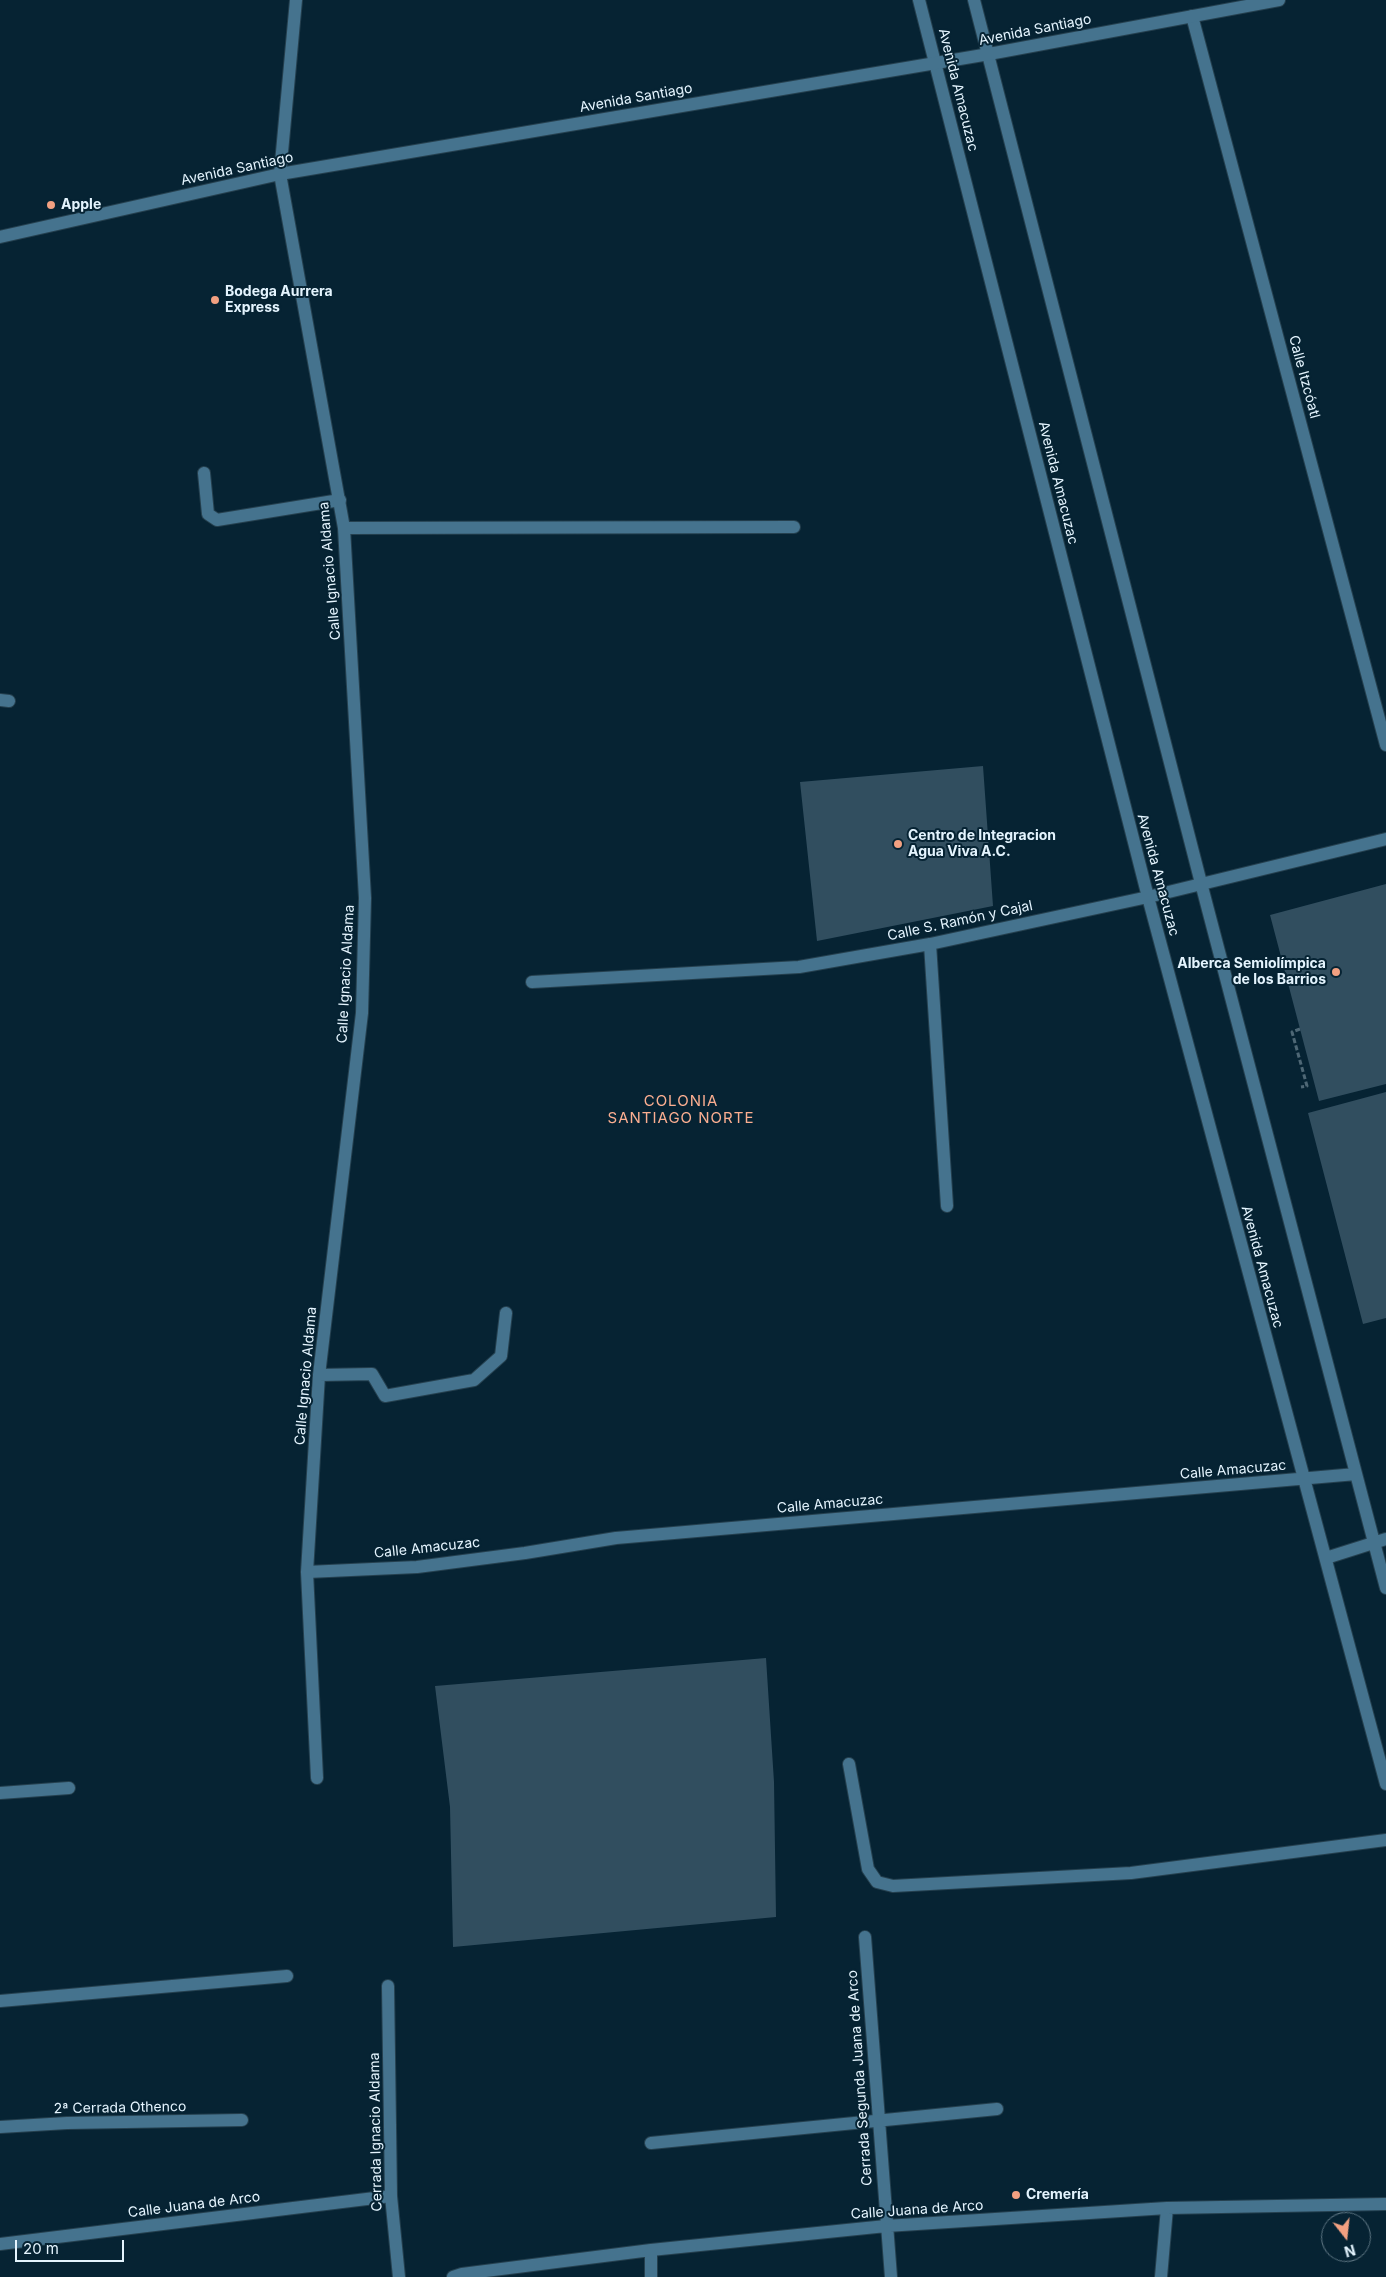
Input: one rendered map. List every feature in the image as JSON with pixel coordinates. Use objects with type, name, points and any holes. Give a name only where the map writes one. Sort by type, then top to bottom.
[{"type":"street","name":"Calle Ignacio Aldama","points":[[296,0],[280,174],[344,528],[365,898],[362,1013],[318,1375],[307,1572],[317,1778]]},
{"type":"street","name":"Avenida Amacuzac","points":[[919,0],[1148,897],[1386,1784]]},
{"type":"street","points":[[974,0],[1201,883],[1356,1474],[1380,1540],[1386,1588]]},
{"type":"street","name":"Avenida Santiago","points":[[0,237],[280,174],[989,54],[1279,0]]},
{"type":"street","name":"Calle Itzcóatl","points":[[1192,16],[1386,745]]},
{"type":"street","points":[[204,473],[208,514],[218,520],[340,500]]},
{"type":"street","points":[[344,528],[794,527]]},
{"type":"street","name":"Calle S. Ramón y Cajal","points":[[532,982],[799,967],[930,944],[1148,897],[1386,839]]},
{"type":"street","points":[[930,944],[947,1206]]},
{"type":"street","points":[[318,1375],[372,1374],[385,1396],[474,1380],[500,1356],[506,1313]]},
{"type":"street","name":"Calle Amacuzac","points":[[307,1572],[417,1567],[525,1553],[616,1538],[1356,1474]]},
{"type":"street","points":[[1326,1558],[1380,1540]]},
{"type":"street","points":[[849,1764],[868,1869],[877,1882],[893,1886],[1131,1873],[1386,1840]]},
{"type":"street","points":[[0,1793],[69,1788]]},
{"type":"street","name":"Cerrada Segunda Juana de Arco","points":[[865,1937],[891,2277]]},
{"type":"street","points":[[0,2001],[287,1976]]},
{"type":"street","name":"Cerrada Ignacio Aldama","points":[[388,1986],[391,2196],[399,2277]]},
{"type":"street","points":[[651,2142],[997,2108]]},
{"type":"street","name":"2ª Cerrada Othenco","points":[[0,2127],[67,2123],[242,2120]]},
{"type":"street","name":"Calle Juana de Arco","points":[[0,2244],[391,2196]]},
{"type":"street","name":"Calle Juana de Arco","points":[[453,2277],[462,2274],[650,2250],[886,2226],[1167,2208],[1386,2204]]},
{"type":"street","points":[[1161,2277],[1167,2208]]},
{"type":"street","points":[[650,2250],[651,2277]]},
{"type":"path","points":[[1300,1029],[1292,1032],[1307,1086],[1301,1087]]},
{"type":"building","name":"Centro de Integracion Agua Viva A.C.","points":[[983,766],[993,906],[817,941],[800,782]]},
{"type":"building","name":"Alberca Semiolímpica de los Barrios","points":[[1386,884],[1386,1084],[1319,1101],[1270,915]]},
{"type":"building","points":[[1386,1092],[1386,1318],[1363,1324],[1308,1113]]},
{"type":"building","points":[[766,1658],[774,1782],[776,1917],[453,1947],[450,1807],[435,1686]]},
{"type":"place","name":"Apple","points":[[51,205]]},
{"type":"place","name":"Bodega Aurrera Express","points":[[215,300]]},
{"type":"place","name":"Centro de Integracion Agua Viva A.C.","points":[[898,844]]},
{"type":"place","name":"Alberca Semiolímpica de los Barrios","points":[[1336,972]]},
{"type":"place","name":"Cremería","points":[[1016,2195]]},
{"type":"district","name":"COLONIA SANTIAGO NORTE","points":[[681,1110]]}]
